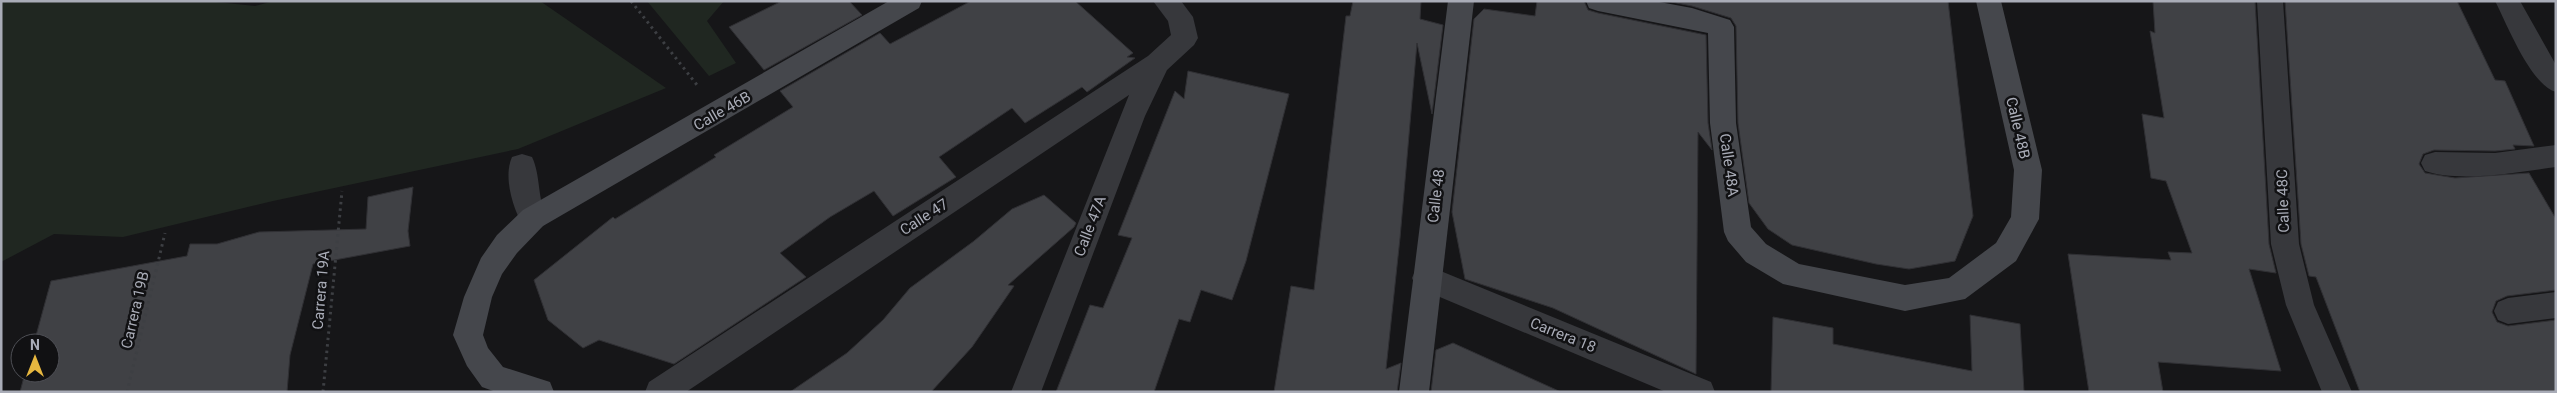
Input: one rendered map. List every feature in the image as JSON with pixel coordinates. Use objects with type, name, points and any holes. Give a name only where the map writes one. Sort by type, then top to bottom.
[{"type":"street","name":"Calle 47","points":[[660,392],[1158,62],[1185,38],[1180,17],[1165,1]]},
{"type":"street","name":"Calle 48","points":[[1414,392],[1460,1]]},
{"type":"street","name":"Calle 48A","points":[[1598,1],[1692,18],[1721,27],[1724,123],[1738,232],[1756,253],[1793,275]]},
{"type":"street","name":"Calle 48B","points":[[1793,275],[1905,298],[1955,290],[2006,252],[2025,219],[2028,170],[1988,1]]},
{"type":"street","name":"Calle 48C","points":[[2270,1],[2282,170],[2285,244],[2300,304],[2337,392]]},
{"type":"street","points":[[2507,1],[2545,71],[2556,82]]},
{"type":"street","name":"Calle 46B","points":[[538,392],[493,377],[476,357],[468,334],[478,297],[491,267],[507,244],[533,218],[719,113],[901,3]]},
{"type":"street","name":"Calle 47A","points":[[1026,392],[1132,116],[1158,62]]},
{"type":"street","points":[[2435,163],[2495,164],[2556,156]]},
{"type":"street","points":[[522,165],[528,207],[533,218]]},
{"type":"street","name":"Carrera 18","points":[[1426,278],[1700,392]]},
{"type":"street","points":[[2508,311],[2556,305]]},
{"type":"path","points":[[631,1],[719,113]]},
{"type":"path","name":"Carrera 19A","points":[[323,392],[342,191]]},
{"type":"path","name":"Carrera 19B","points":[[127,392],[165,233]]},
{"type":"shaded area","points":[[1,1],[207,1],[255,6],[274,1],[540,1],[666,88],[518,149],[273,201],[123,237],[54,234],[1,262]]},
{"type":"shaded area","points":[[647,1],[724,1],[707,21],[736,63],[709,76]]},
{"type":"building","points":[[782,1],[849,1],[862,15],[764,70],[729,27]]},
{"type":"building","points":[[971,1],[1075,1],[1133,53],[1127,57],[1135,58],[1087,92],[1082,87],[1025,123],[1012,108],[939,157],[956,177],[893,216],[874,191],[830,217],[780,253],[806,277],[674,364],[599,340],[583,348],[548,320],[534,280],[613,217],[615,219],[793,107],[780,91],[880,33],[890,44]]},
{"type":"building","points":[[1353,1],[1421,1],[1420,19],[1443,25],[1432,114],[1417,43],[1400,238],[1386,369],[1401,363],[1397,392],[1274,392],[1291,286],[1314,290],[1346,16],[1350,16]]},
{"type":"building","points":[[1537,1],[1584,1],[1588,10],[1598,13],[1706,35],[1708,123],[1712,150],[1698,132],[1696,374],[1553,308],[1465,279],[1452,212],[1474,19],[1484,9],[1535,16]]},
{"type":"building","points":[[1666,1],[1948,1],[1973,216],[1955,261],[1909,269],[1876,264],[1792,245],[1768,229],[1749,203],[1738,123],[1736,26],[1731,18],[1692,6]]},
{"type":"building","points":[[2153,1],[2255,1],[2269,244],[2276,273],[2249,269],[2281,371],[2158,362],[2163,392],[2089,392],[2068,254],[2171,260],[2168,252],[2192,253],[2166,181],[2151,178],[2142,114],[2164,118],[2150,31],[2155,33]]},
{"type":"building","points":[[2285,1],[2457,1],[2495,80],[2505,81],[2534,146],[2513,145],[2515,149],[2495,151],[2434,150],[2423,154],[2419,164],[2425,173],[2455,178],[2529,173],[2556,219],[2556,290],[2507,296],[2496,301],[2492,312],[2497,322],[2508,326],[2556,320],[2556,392],[2360,392],[2316,277],[2309,276],[2301,244]]},
{"type":"building","points":[[1188,71],[1289,94],[1246,261],[1232,300],[1201,290],[1190,322],[1179,319],[1154,392],[1056,392],[1090,305],[1103,308],[1132,238],[1118,235],[1175,91],[1184,99]]},
{"type":"building","points":[[413,187],[408,231],[410,246],[313,264],[290,355],[287,392],[20,392],[22,383],[60,383],[60,333],[37,333],[51,281],[187,256],[190,244],[217,244],[259,232],[366,229],[368,197]]},
{"type":"building","points":[[1044,195],[1076,223],[1074,227],[1008,285],[1014,286],[972,347],[931,392],[790,392],[847,353],[883,320],[910,288],[974,241],[1012,209]]},
{"type":"building","points":[[1970,315],[2020,324],[2024,392],[1771,392],[1773,317],[1833,328],[1833,344],[1972,371]]},
{"type":"building","points":[[1453,343],[1561,392],[1431,392],[1436,350]]}]
